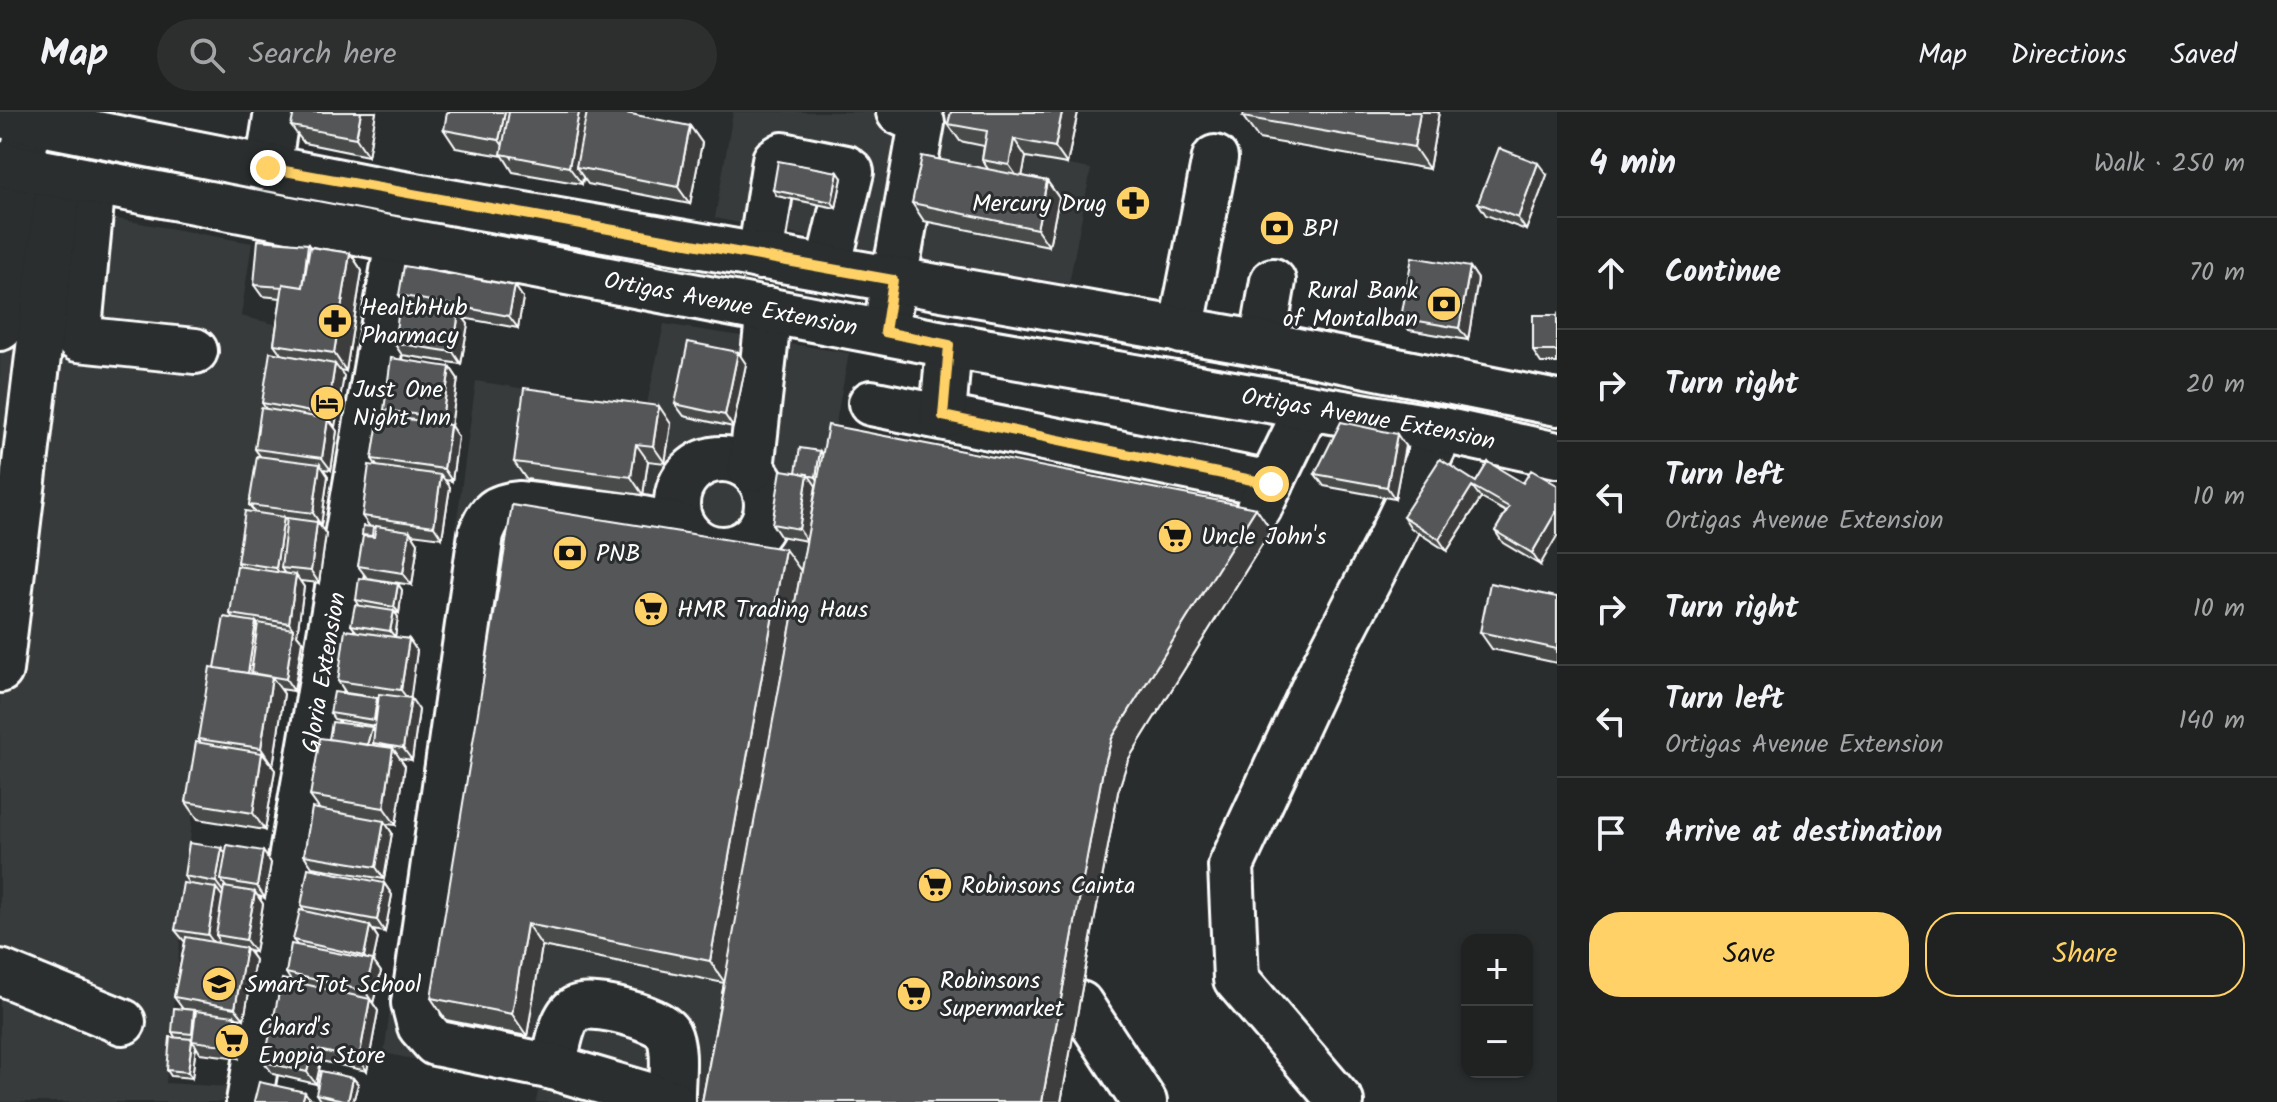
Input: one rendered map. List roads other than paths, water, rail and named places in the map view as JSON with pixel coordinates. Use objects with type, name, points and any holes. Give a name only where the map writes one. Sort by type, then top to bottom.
[{"type":"main road","points":[[268,168],[277,112]]},
{"type":"main road","points":[[885,332],[902,219],[922,123],[899,112]]},
{"type":"main road","points":[[0,670],[40,334],[43,172],[15,118]]},
{"type":"main road","name":"Ortigas Avenue Extension","points":[[15,118],[268,168],[1262,344],[1557,403]]},
{"type":"main road","points":[[760,257],[778,157],[846,168],[851,178],[828,268]]},
{"type":"main road","points":[[1181,331],[1215,158]]},
{"type":"main road","points":[[40,334],[5,250],[43,172]]},
{"type":"main road","name":"Ortigas Avenue Extension","points":[[43,172],[949,345],[1442,430],[1557,455]]},
{"type":"main road","points":[[843,210],[902,219]]},
{"type":"main road","name":"Gloria Extension","points":[[249,1102],[398,242]]},
{"type":"main road","points":[[1262,344],[1276,282]]},
{"type":"main road","points":[[751,469],[769,310]]},
{"type":"main road","points":[[40,334],[195,351]]},
{"type":"main road","points":[[943,416],[949,345]]},
{"type":"main road","points":[[871,403],[1271,484]]},
{"type":"main road","points":[[1251,525],[1307,409]]},
{"type":"main road","points":[[1341,1102],[1236,979],[1231,866],[1321,672],[1442,430]]},
{"type":"main road","points":[[722,459],[737,461],[751,469],[762,481],[767,512],[752,539],[738,547],[707,547],[693,539],[683,527],[678,512],[678,497],[693,470],[722,459]]},
{"type":"main road","points":[[553,1067],[568,1016],[576,1008],[591,1006],[656,1021],[666,1029],[670,1039],[672,1102],[553,1067],[435,1043],[420,1026],[414,1003],[481,534],[489,513],[503,506],[520,504],[628,516],[683,527]]},
{"type":"main road","points":[[0,972],[123,1022]]},
{"type":"main road","points":[[1080,1004],[1144,1102]]},
{"type":"place","name":"Mercury Drug","points":[[1133,203]]},
{"type":"place","name":"BPI","points":[[1277,228]]},
{"type":"place","name":"Rural Bank of Montalban","points":[[1444,304]]},
{"type":"place","name":"HealthHub Pharmacy","points":[[335,321]]},
{"type":"place","name":"Just One Night Inn","points":[[327,403]]},
{"type":"place","name":"Uncle John's","points":[[1175,536]]},
{"type":"place","name":"PNB","points":[[570,553]]},
{"type":"place","name":"HMR Trading Haus","points":[[651,609]]},
{"type":"place","name":"Robinsons Cainta","points":[[935,885]]},
{"type":"place","name":"Smart Tot School","points":[[219,984]]},
{"type":"place","name":"Robinsons Supermarket","points":[[914,994]]},
{"type":"place","name":"Chard's Enopia Store","points":[[232,1041]]}]
